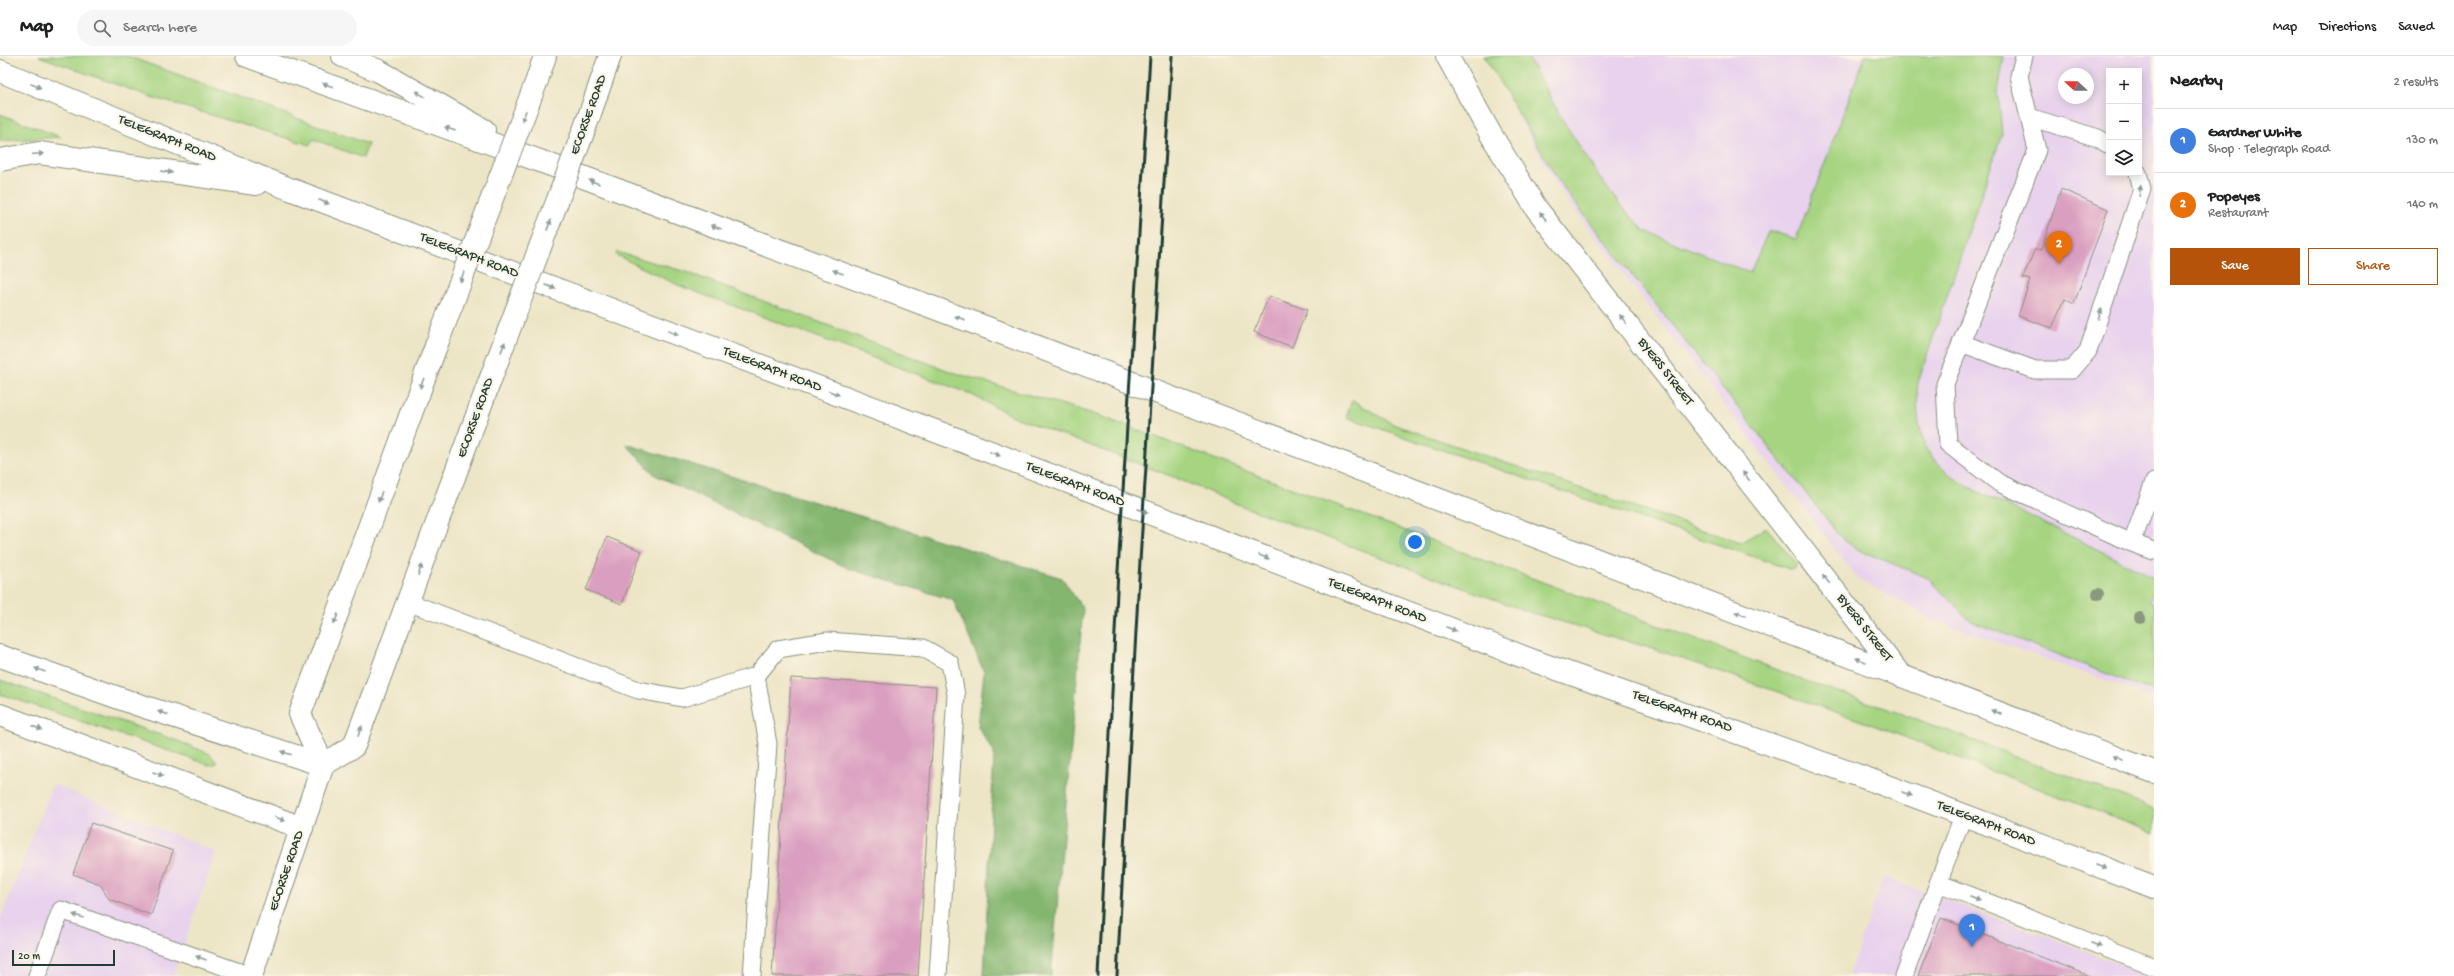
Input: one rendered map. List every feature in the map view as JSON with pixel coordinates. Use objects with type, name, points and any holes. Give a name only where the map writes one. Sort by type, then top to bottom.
[{"type":"main road","points":[[247,56],[540,161],[996,332],[2154,772]]},
{"type":"main road","points":[[343,56],[379,71],[540,161]]},
{"type":"main road","points":[[323,765],[300,714],[545,56]]},
{"type":"main road","name":"ECORSE ROAD","points":[[251,976],[323,765],[354,746],[587,122],[610,56]]},
{"type":"main road","name":"BYERS STREET","points":[[1447,56],[1490,133],[1536,208],[1901,676]]},
{"type":"main road","name":"TELEGRAPH ROAD","points":[[0,71],[287,188],[959,440],[1534,661],[1849,772],[2154,887]]},
{"type":"main road","points":[[0,160],[40,153],[287,188]]},
{"type":"main road","points":[[0,656],[133,704],[323,765]]},
{"type":"main road","points":[[0,714],[302,828]]},
{"type":"lane","points":[[2024,56],[2019,76],[2037,150],[1945,384],[1948,444],[1999,483],[2132,543],[2154,551]]},
{"type":"lane","points":[[2029,117],[2098,138],[2106,143]]},
{"type":"lane","points":[[1961,343],[2035,370],[2072,370],[2088,351],[2142,189],[2139,176]]},
{"type":"lane","points":[[2132,543],[2154,482]]},
{"type":"lane","points":[[408,602],[638,690],[682,698],[756,676],[778,649],[827,641],[923,648],[950,663],[956,695],[938,976]]},
{"type":"lane","points":[[752,976],[768,744],[756,676]]},
{"type":"lane","points":[[1904,976],[1963,816]]},
{"type":"lane","points":[[1938,884],[2154,967]]},
{"type":"lane","points":[[37,976],[61,910],[251,976]]},
{"type":"shaded area","points":[[1485,56],[2154,56],[2154,698],[1934,620],[1858,579],[1559,190]]},
{"type":"shaded area","points":[[53,784],[216,852],[173,976],[0,976],[0,920]]},
{"type":"shaded area","points":[[1883,877],[2154,976],[1849,976]]},
{"type":"green space","points":[[39,56],[127,56],[368,144],[363,158],[313,139],[310,145],[148,96]]},
{"type":"green space","points":[[1484,56],[1527,56],[1562,119],[1599,177],[1620,205],[1645,231],[1750,273],[1768,232],[1774,232],[1796,239],[1865,56],[2004,56],[1998,92],[2002,134],[1918,382],[1917,401],[1921,431],[1928,450],[1933,458],[1951,476],[1989,497],[2154,577],[2154,587],[2149,602],[2154,604],[2154,692],[1971,621],[1928,578],[1861,551],[1844,541],[1563,188]]},
{"type":"green space","points":[[0,114],[61,137],[0,141]]},
{"type":"green space","points":[[617,252],[686,272],[952,372],[1097,415],[1817,685],[1909,716],[2154,809],[2154,833],[1873,725],[1660,651],[1523,610],[1242,506],[1176,478],[1017,418],[968,393],[680,286],[616,255]]},
{"type":"green space","points":[[1352,400],[1395,425],[1741,543],[1766,527],[1797,565],[1794,569],[1789,569],[1346,417]]},
{"type":"green space","points":[[626,444],[1062,578],[1083,609],[1051,976],[984,976],[994,752],[978,727],[984,672],[953,600],[850,569],[655,475]]},
{"type":"green space","points":[[0,680],[175,740],[210,754],[217,763],[210,765],[0,694]]},
{"type":"building","points":[[2061,189],[2108,209],[2074,304],[2065,299],[2052,328],[2018,316],[2030,280],[2023,278],[2035,249],[2041,250]]},
{"type":"building","points":[[1269,296],[1307,310],[1292,347],[1254,332]]},
{"type":"building","points":[[607,537],[642,551],[622,604],[586,590]]},
{"type":"building","points":[[791,678],[936,687],[918,976],[772,976]]},
{"type":"building","points":[[91,823],[173,851],[151,915],[109,899],[100,884],[73,874]]},
{"type":"building","points":[[1941,918],[2090,976],[1918,976]]},
{"type":"railway","points":[[1098,976],[1118,571],[1150,56]]},
{"type":"railway","points":[[1117,976],[1139,577],[1172,56]]},
{"type":"place","name":"Popeyes","points":[[2059,264]]},
{"type":"place","name":"Gardner White","points":[[1972,947]]}]
